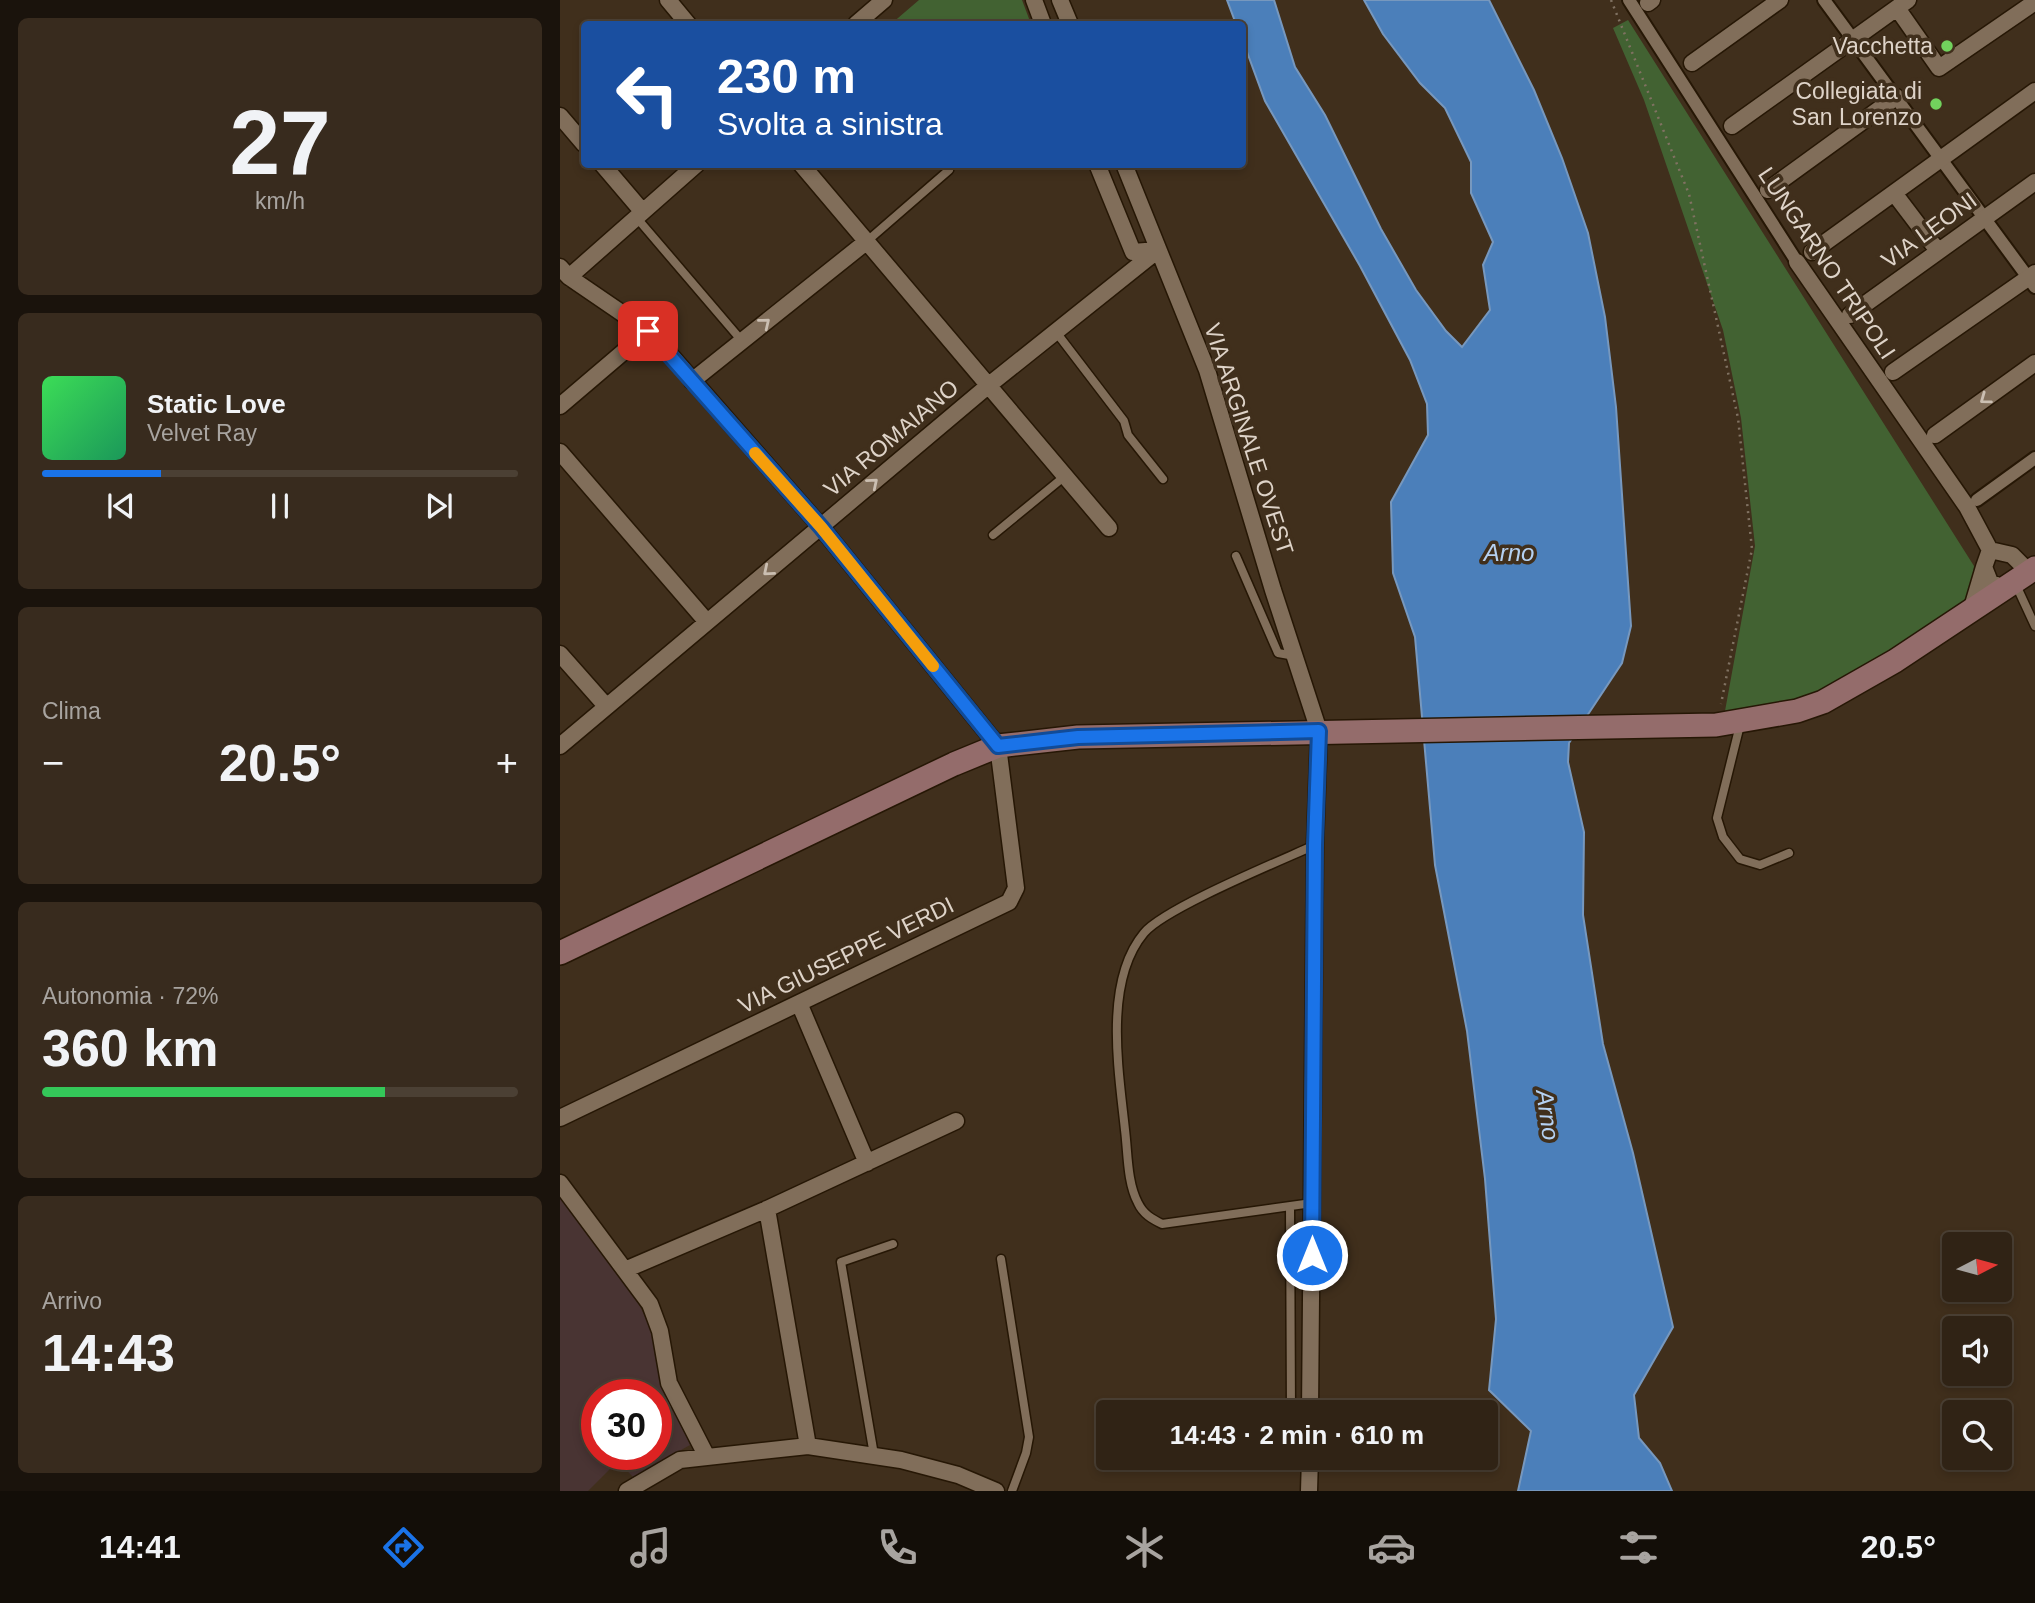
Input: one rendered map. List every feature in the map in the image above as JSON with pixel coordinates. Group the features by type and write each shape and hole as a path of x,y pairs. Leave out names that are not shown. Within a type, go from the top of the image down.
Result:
{"main road":[{"path":"560,953 998,746 1078,737 1716,725 1740,722 1797,712 1823,702 1895,661 2021,578"}],"street":[{"path":"668,0 686,21"},
{"path":"860,21 884,0"},
{"path":"1034,0 1042,21"},
{"path":"1060,0 1069,21"},
{"name":"LUNGARNO TRIPOLI","path":"1629,0 1797,262 1967,507 1990,550"},
{"path":"1692,62 1780,0"},
{"path":"1824,0 1984,218 2033,279 1893,372"},
{"path":"1732,126 1902,4 1938,68 2035,2"},
{"path":"1812,251 2035,91"},
{"path":"1768,190 1896,97"},
{"path":"560,116 581,140"},
{"path":"605,168 639,214"},
{"path":"691,168 639,214 564,272 648,331 689,384 821,527 998,746"},
{"path":"804,168 1109,528"},
{"path":"1099,168 1133,252 1158,250"},
{"name":"VIA ARGINALE OVEST","path":"1126,168 1207,370 1319,731 1315,845 1310,1400"},
{"name":"VIA LEONI","path":"1850,315 2035,182"},
{"path":"1894,193 1938,251"},
{"path":"689,384 866,242"},
{"name":"VIA ROMAIANO","path":"560,746 989,385 1158,250"},
{"path":"560,406 648,331"},
{"path":"1935,435 2035,363"},
{"path":"560,452 706,622"},
{"path":"1977,500 2035,458"},
{"path":"1971,611 1984,567 1990,550 2012,555 2021,578 1990,582 1984,567"},
{"path":"560,653 606,706"},
{"name":"VIA GIUSEPPE VERDI","path":"560,1118 1009,902 1016,888 1015,873 998,746"},
{"path":"799,1003 867,1163"},
{"path":"627,1269 767,1209 956,1121"},
{"path":"560,1183 627,1269 650,1304 660,1331 669,1383 706,1455"},
{"path":"767,1209 808,1446"},
{"path":"627,1491 680,1460 706,1455 808,1446 874,1455 958,1475 996,1491"},
{"path":"1309,1491 1310,1470"}],"lane":[{"path":"866,242 950,170 949,168"},
{"path":"639,214 743,341"},
{"path":"1056,332 1124,421 1128,435 1163,479"},
{"path":"993,535 1065,476"},
{"path":"1236,556 1278,653 1295,656"},
{"path":"2021,578 2035,626"},
{"path":"1740,722 1717,818 1723,837 1740,859 1750,862 1760,864 1789,853"},
{"path":"1312,1203 1162,1224 1147,1216 1138,1203 1130,1179 1116,1045 1121,993 1127,965 1144,933 1188,905 1315,845"},
{"path":"1290,1206 1291,1400"},
{"path":"874,1455 841,1262 893,1244"},
{"path":"1001,1259 1029,1437 1012,1491"}],"path":[{"path":"1611,0 1689,194 1721,334 1746,471 1752,549 1716,725"}],"shaded area":[{"path":"560,1192 635,1296 657,1342 665,1379 581,1379 581,1470 609,1470 588,1491 560,1491"},
{"path":"672,1405 690,1445 672,1455"},
{"path":"626,1470 645,1470 633,1477"}],"green space":[{"path":"919,0 1022,0 1030,21 894,21"},
{"path":"1628,20 1974,566 1969,612 1817,700 1725,711 1755,546 1741,418 1723,330 1644,100 1613,28"}],"water":[{"name":"Arno","path":"1227,0 1274,0 1295,67 1325,115 1381,229 1416,290 1446,331 1462,347 1490,310 1483,265 1493,242 1471,193 1471,162 1445,108 1420,83 1383,34 1364,0 1489,0 1534,90 1562,158 1588,233 1605,317 1616,407 1631,626 1622,663 1569,743 1568,762 1584,832 1583,915 1603,1044 1633,1153 1673,1327 1634,1395 1639,1438 1660,1463 1672,1491 1518,1491 1531,1431 1489,1390 1496,1319 1485,1179 1467,1031 1435,865 1415,637 1393,573 1391,502 1428,435 1427,404 1410,360 1360,266 1265,101 1246,49 1246,21 1235,21"}],"slow traffic":[{"path":"755,453 821,527 933,666"}],"place":[{"name":"Vacchetta","path":"1947,46"},
{"name":"Collegiata di San Lorenzo","path":"1936,104"}],"route":[{"path":"648,331 821,527 998,746 1078,737 1319,731 1315,845 1312,1255"}]}
